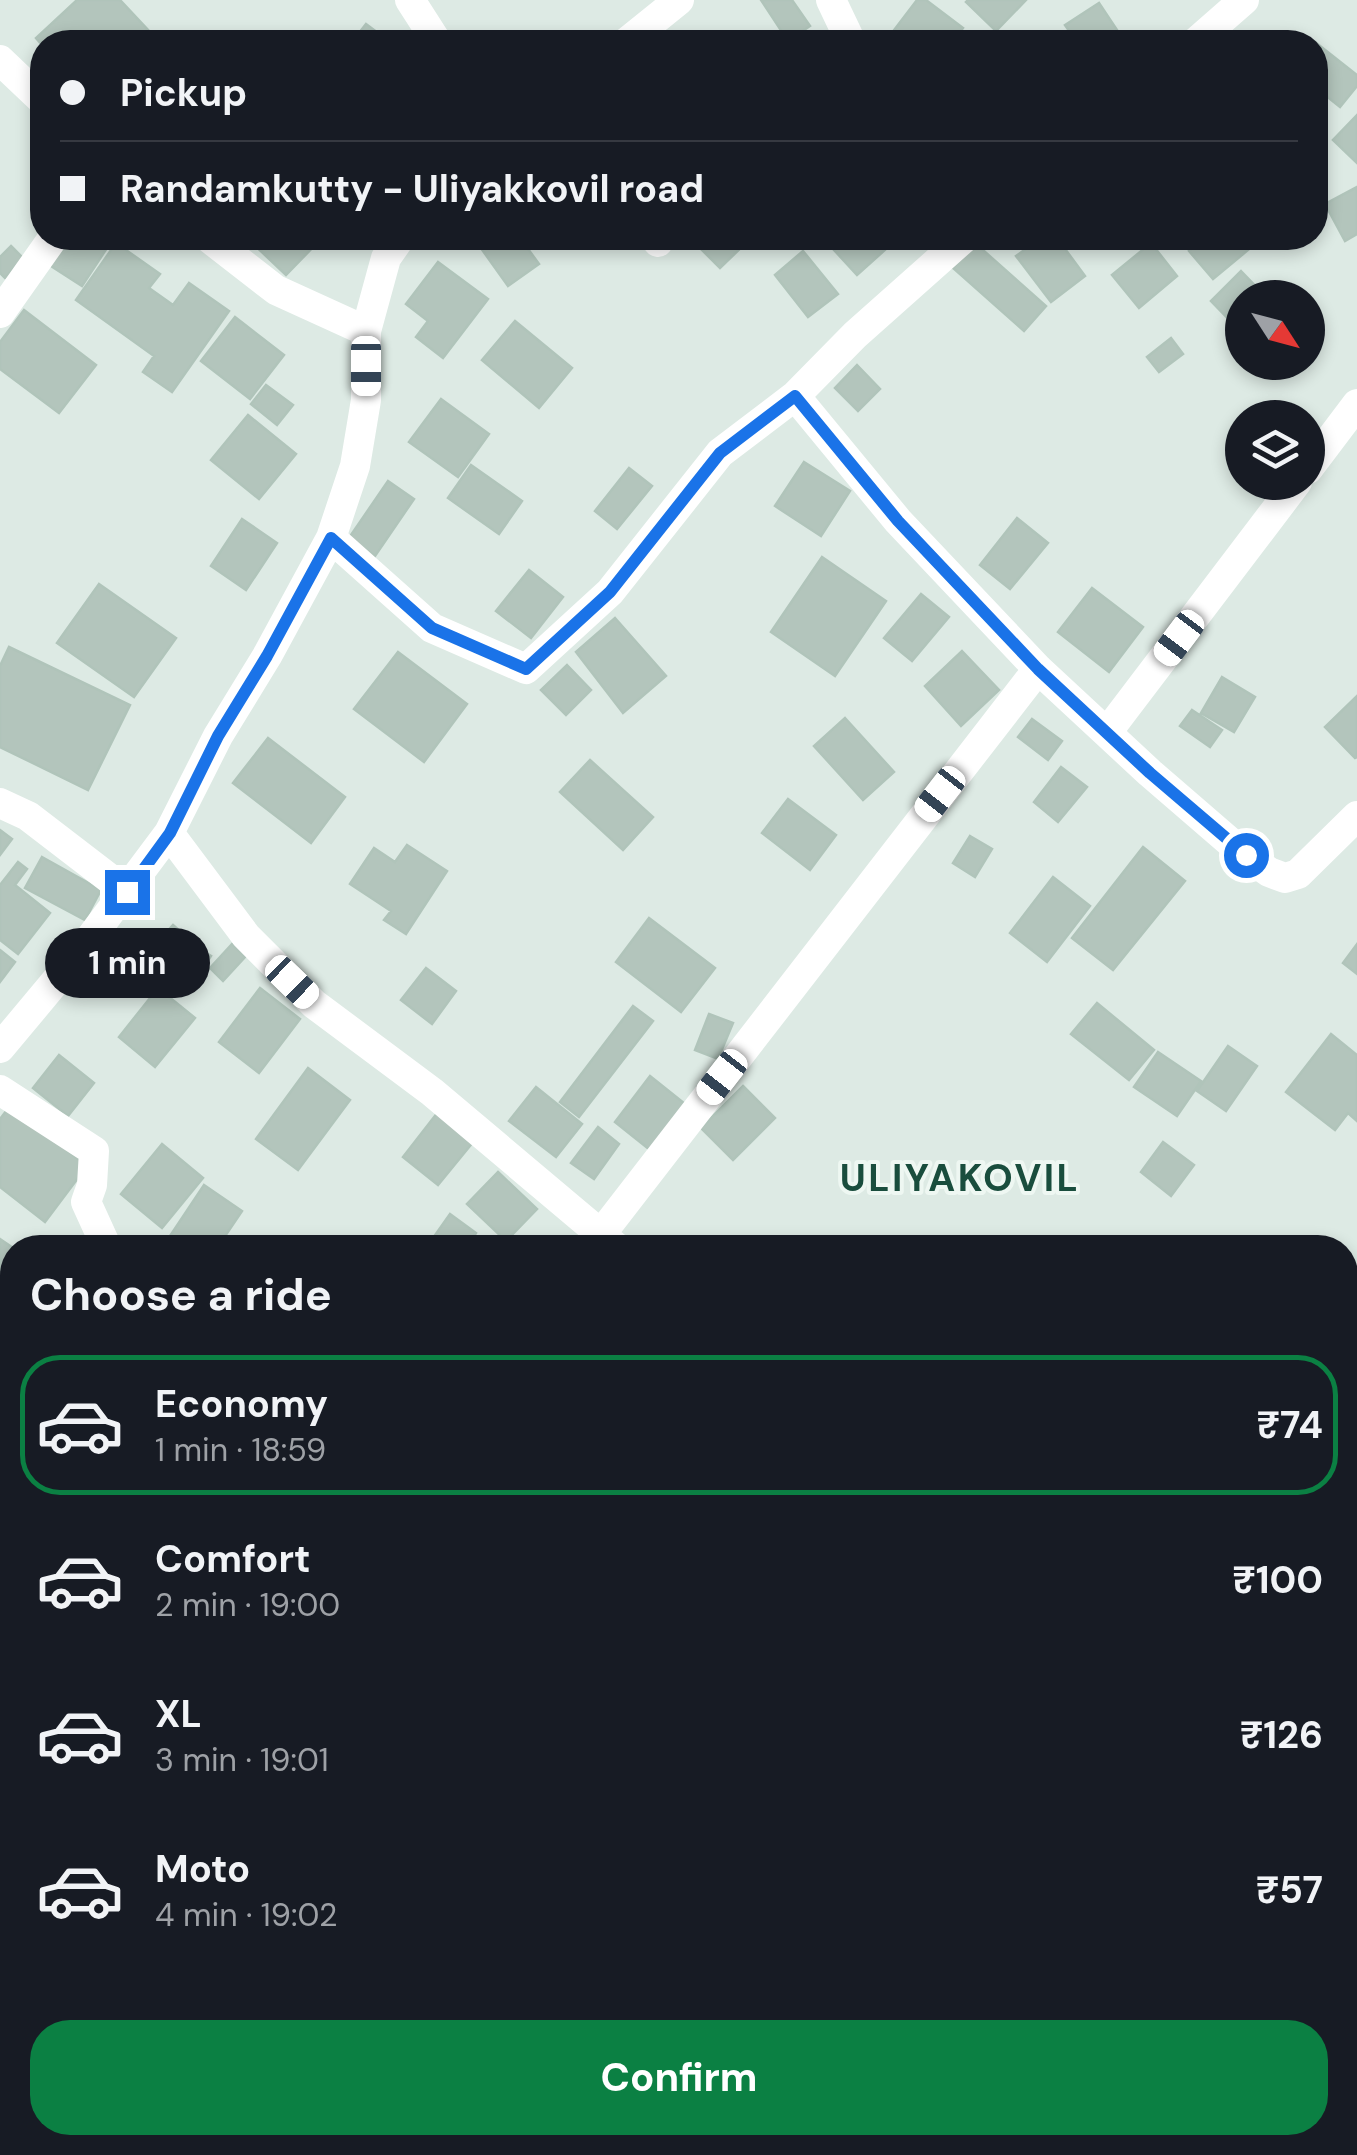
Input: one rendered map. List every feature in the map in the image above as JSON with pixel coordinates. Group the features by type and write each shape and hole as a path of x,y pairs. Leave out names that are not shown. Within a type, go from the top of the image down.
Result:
{"street":[{"path":"410,0 429,30"},
{"path":"642,30 679,0"},
{"path":"831,0 845,30"},
{"path":"1210,30 1244,0"},
{"path":"0,60 30,89"},
{"path":"0,314 45,250"},
{"path":"224,250 276,290 366,332"},
{"path":"0,1048 170,833 218,736 331,538 354,466 366,400 366,332 392,250"},
{"path":"331,538 432,628 526,669 610,592 720,453 795,396 944,250"},
{"path":"795,396 898,521 1038,669 1246,855 1285,878 1298,874 1357,816"},
{"path":"1325,446 1357,404"},
{"path":"1108,731 1283,500"},
{"path":"614,1235 1038,669"},
{"path":"0,803 28,816 127,892"},
{"path":"170,833 246,936 314,1004 446,1103 602,1235"},
{"path":"0,1090 94,1152 92,1186 86,1202 100,1235"}],"building":[{"path":"77,0 120,0 148,30 45,30"},
{"path":"761,0 792,0 810,26 804,30 781,30"},
{"path":"917,0 926,0 963,28 961,30 894,30"},
{"path":"968,0 1026,0 997,30"},
{"path":"1099,3 1117,30 1069,30 1065,25"},
{"path":"1328,52 1357,75 1357,86 1340,107 1328,97"},
{"path":"1357,115 1357,163 1333,140"},
{"path":"1357,187 1357,234 1345,241 1328,202"},
{"path":"11,246 23,258 5,278 0,273 0,257"},
{"path":"50,250 106,250 82,286 43,261"},
{"path":"111,250 126,250 160,274 149,288 173,305 189,283 229,311 172,392 143,372 154,356 76,300"},
{"path":"260,250 310,250 286,275"},
{"path":"482,250 529,250 539,264 508,286"},
{"path":"702,250 739,250 720,268"},
{"path":"834,250 885,250 857,275"},
{"path":"969,250 983,250 1046,306 1024,331 953,268"},
{"path":"1024,250 1066,250 1085,276 1051,302 1016,256"},
{"path":"1142,250 1157,250 1177,276 1139,308 1112,275"},
{"path":"1190,250 1248,250 1213,279"},
{"path":"803,251 838,294 808,317 775,275"},
{"path":"438,262 488,299 443,358 416,337 428,321 406,304"},
{"path":"1241,271 1250,280 1232,280"},
{"path":"1225,287 1225,315 1211,301"},
{"path":"24,310 96,365 59,413 0,369 0,342"},
{"path":"235,317 284,355 250,399 201,361"},
{"path":"515,321 572,368 539,408 482,360"},
{"path":"1171,338 1183,354 1159,372 1147,357"},
{"path":"857,365 880,389 858,411 835,388"},
{"path":"266,385 293,405 277,425 251,404"},
{"path":"441,399 489,434 458,477 409,442"},
{"path":"248,415 296,454 259,499 211,460"},
{"path":"804,462 850,491 821,536 775,506"},
{"path":"471,465 522,501 499,534 448,498"},
{"path":"629,468 652,486 617,529 595,511"},
{"path":"388,481 414,499 375,556 349,538"},
{"path":"1017,518 1048,543 1010,589 980,565"},
{"path":"242,519 277,543 246,590 211,566"},
{"path":"822,557 886,601 835,676 771,632"},
{"path":"529,570 563,597 531,638 496,611"},
{"path":"99,584 176,638 134,697 57,643"},
{"path":"1092,588 1143,627 1109,672 1058,632"},
{"path":"921,594 949,617 912,661 884,638"},
{"path":"615,618 666,676 623,713 576,652"},
{"path":"9,647 130,705 88,790 0,747 0,666"},
{"path":"962,651 999,690 961,726 925,686"},
{"path":"398,652 467,704 424,762 354,709"},
{"path":"567,665 591,690 566,715 541,690"},
{"path":"1222,677 1255,697 1234,732 1201,713"},
{"path":"1357,696 1357,757 1355,758 1325,727"},
{"path":"1192,710 1222,730 1210,747 1180,726"},
{"path":"845,718 894,772 863,800 814,746"},
{"path":"1032,719 1062,741 1048,760 1018,737"},
{"path":"268,738 345,797 311,843 233,783"},
{"path":"590,760 653,817 623,850 560,792"},
{"path":"1061,767 1087,787 1058,822 1034,802"},
{"path":"788,799 836,835 810,870 762,833"},
{"path":"0,830 12,839 0,855"},
{"path":"970,836 992,849 975,877 953,863"},
{"path":"407,845 447,871 406,934 384,920 391,911 350,884 374,848 395,862"},
{"path":"1143,847 1185,881 1113,970 1072,938"},
{"path":"42,857 101,890 85,920 25,888"},
{"path":"18,862 27,869 15,885 50,913 18,954 0,940 0,885"},
{"path":"1053,877 1090,906 1047,962 1010,933"},
{"path":"649,918 715,968 681,1012 616,962"},
{"path":"173,925 190,940 169,962 153,947"},
{"path":"119,938 141,961 111,990 89,967"},
{"path":"188,942 211,956 191,987 169,974"},
{"path":"232,944 245,957 223,981 210,968"},
{"path":"1357,944 1357,974 1343,963"},
{"path":"0,950 15,962 0,982"},
{"path":"426,968 456,991 432,1024 401,1000"},
{"path":"158,988 195,1018 155,1067 119,1037"},
{"path":"260,988 300,1019 259,1073 219,1042"},
{"path":"1097,1003 1154,1050 1129,1080 1071,1034"},
{"path":"633,1006 653,1021 579,1117 560,1102"},
{"path":"709,1014 733,1023 718,1059 695,1050"},
{"path":"1331,1034 1357,1055 1357,1121 1348,1113 1335,1130 1286,1092"},
{"path":"1228,1046 1257,1066 1226,1111 1197,1091"},
{"path":"1158,1052 1201,1081 1177,1116 1134,1087"},
{"path":"59,1055 94,1083 68,1116 33,1088"},
{"path":"308,1068 350,1100 298,1170 256,1139"},
{"path":"650,1076 685,1104 650,1150 615,1122"},
{"path":"743,1086 775,1118 733,1160 701,1128"},
{"path":"536,1087 582,1124 556,1157 509,1121"},
{"path":"10,1106 87,1166 45,1222 0,1187 0,1119"},
{"path":"438,1112 474,1141 438,1185 403,1157"},
{"path":"598,1127 619,1144 594,1179 571,1163"},
{"path":"1163,1142 1194,1165 1171,1196 1141,1172"},
{"path":"162,1144 203,1178 162,1228 121,1194"},
{"path":"498,1172 537,1209 512,1235 500,1235 467,1204"},
{"path":"204,1185 242,1211 226,1235 171,1235"},
{"path":"450,1214 476,1233 475,1235 435,1235"}],"district":[{"name":"ULIYAKOVIL","path":"960,1178"}],"route":[{"path":"127,892 170,833 218,736 331,538 432,628 526,669 610,592 720,453 795,396 898,521 1038,669 1246,855"}]}
